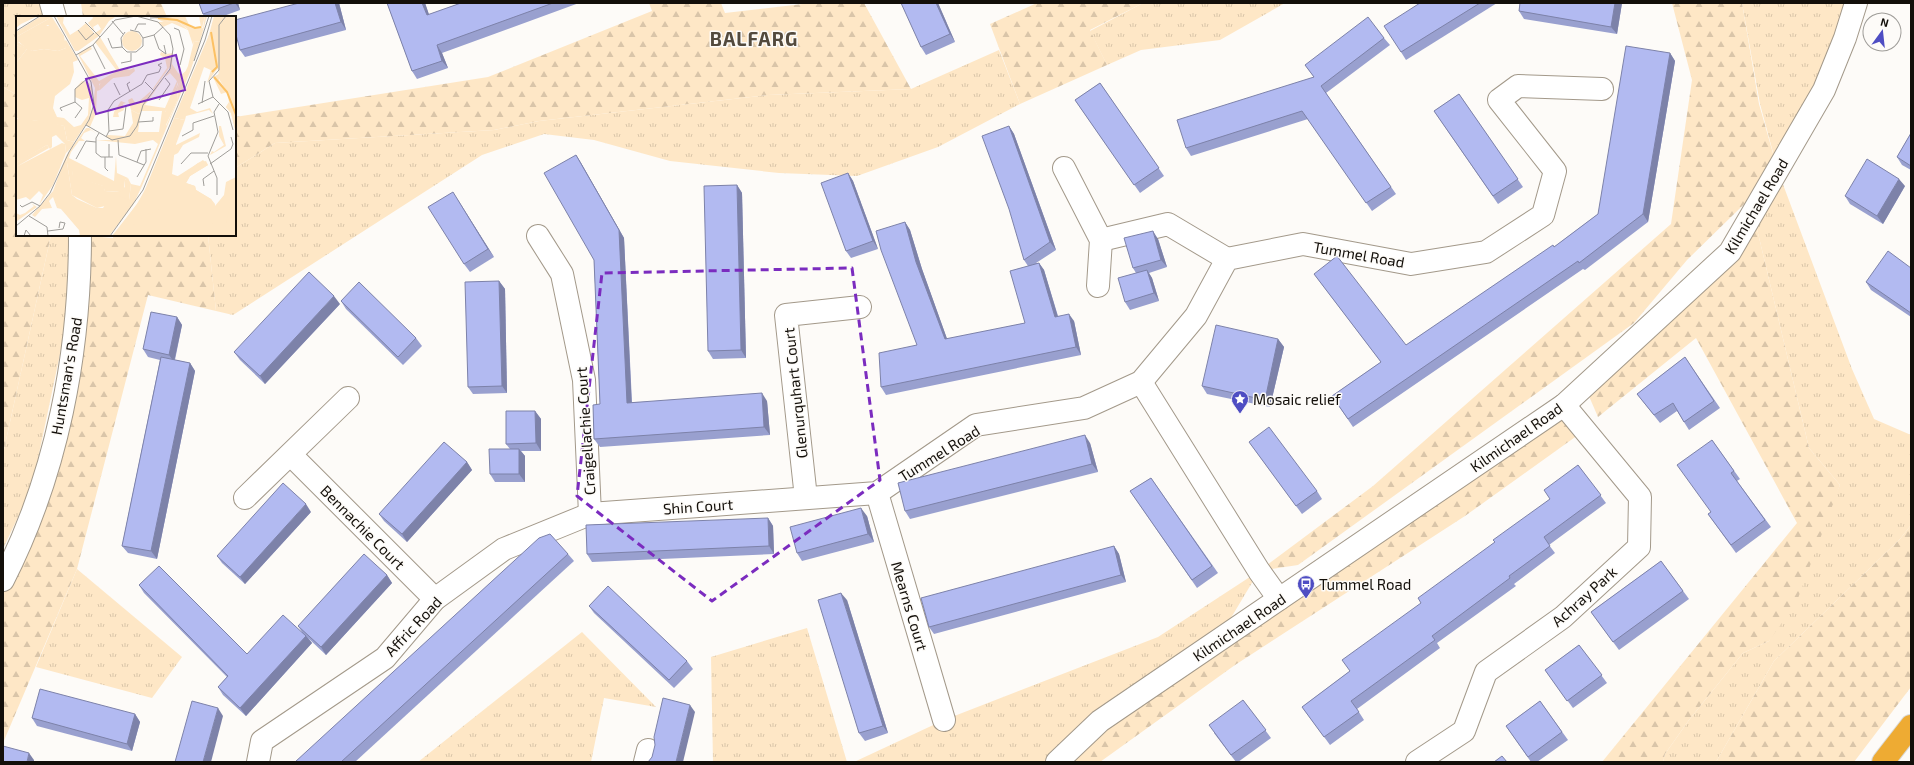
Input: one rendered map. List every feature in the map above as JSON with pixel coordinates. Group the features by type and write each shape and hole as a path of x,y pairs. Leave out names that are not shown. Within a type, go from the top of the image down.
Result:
{"highway":[{"path":"1883,762 1911,726"}],"street":[{"path":"51,3 54,16"},
{"name":"Kilmichael Road","path":"1057,762 1100,721 1564,405 1730,252 1824,90 1845,38 1856,3"},
{"name":"Tummel Road","path":"806,498 877,492 976,425 1084,408 1141,382 1196,316 1228,259 1303,244 1411,264 1486,252 1543,215 1555,171 1499,100 1518,86 1602,90"},
{"path":"1064,168 1101,240 1098,286"},
{"path":"1101,240 1168,224 1228,259"},
{"name":"Huntsman's Road","path":"3,580 20,547 36,502 49,463 64,405 80,284 80,236"},
{"name":"Craigellachie Court","path":"538,236 562,274 584,380 590,514"},
{"name":"Glenurquhart Court","path":"806,498 786,315 860,307"},
{"path":"1141,382 1259,571 1279,599"},
{"path":"245,498 292,455 348,398"},
{"name":"Achray Park","path":"1417,762 1464,731 1486,672 1563,617 1639,547 1640,497 1564,405"},
{"name":"Bennachie Court","path":"292,455 435,599"},
{"name":"Mearns Court","path":"877,492 944,720"},
{"name":"Shin Court","path":"590,514 806,498"},
{"name":"Affric Road","path":"258,762 262,741 384,658 435,599 504,549 590,514"}],"highlighted area":[{"path":"852,268 880,480 712,601 577,496 602,273"}],"green space":[{"path":"3,3 51,3 55,16 16,16 16,94 3,87"},
{"path":"81,3 161,3 167,16 83,16"},
{"path":"649,3 721,3 725,13 811,3 864,3 911,89 768,95 539,121 494,130 275,143 236,167 236,117 488,77 652,11"},
{"path":"1037,3 1143,3 1090,30 1107,65 1020,104 990,24"},
{"path":"1143,3 1285,3 1220,40 1141,50 1107,65 1090,31"},
{"path":"1672,3 1742,3 1759,104 1778,171 1687,260 1634,323 1298,565 1259,571 1373,486 1671,224 1692,80"},
{"path":"1742,3 1856,3 1778,171 1760,104"},
{"path":"999,50 1020,104 938,147 857,176 779,173 670,161 594,140 544,134 482,155 233,315 216,311 208,236 236,236 236,167 275,143 494,130 539,121 768,95 911,89"},
{"path":"3,87 16,94 16,236 51,236 3,454"},
{"path":"1778,171 1852,369 1874,419 1911,435 1911,525 1900,539 1774,661 1716,762 1663,762 1665,754 1689,720 1743,653 1769,641 1840,485 1809,448 1753,212"},
{"path":"1753,212 1809,448 1840,485 1797,601 1769,641 1743,653 1689,720 1665,754 1663,762 1602,762 1797,523 1696,338 1598,417 1585,387"},
{"path":"51,236 79,236 60,354 32,487 3,549 3,454"},
{"path":"80,236 113,238 113,236 208,236 216,311 148,295 77,569 3,743 3,566 64,405"},
{"path":"1555,411 1578,435 1465,516 1235,665 1100,762 1057,762"},
{"path":"1911,525 1911,687 1854,762 1716,762 1774,661 1900,539"},
{"path":"77,569 182,657 152,698 36,667"},
{"path":"1259,571 1216,643 1057,762 854,762 944,720 1158,637"},
{"path":"807,628 847,762 713,762 711,657"},
{"path":"582,632 656,707 604,698 591,762 418,762"}],"building":[{"path":"199,3 234,3 203,14"},
{"path":"299,3 335,3 341,22 240,50 236,35 236,20"},
{"path":"387,3 422,3 427,15 461,3 553,3 437,45 442,61 412,71"},
{"path":"901,3 936,3 950,34 921,47"},
{"path":"1420,3 1480,3 1401,52 1384,26"},
{"path":"1520,3 1615,3 1611,27 1519,11"},
{"path":"1368,17 1384,38 1321,86 1391,187 1366,203 1302,111 1186,148 1177,120 1314,77 1305,65"},
{"path":"1626,46 1670,53 1643,214 1579,263 1578,261 1348,419 1332,396 1381,362 1314,274 1337,256 1406,345 1553,245 1554,247 1598,214"},
{"path":"1100,83 1159,168 1134,185 1075,100"},
{"path":"1459,94 1518,179 1493,196 1434,111"},
{"path":"1009,126 1050,242 1024,260 1009,209 982,136"},
{"path":"1911,133 1911,166 1897,157"},
{"path":"576,155 619,230 627,403 762,393 764,427 594,439 593,405 600,404 594,260 544,173"},
{"path":"1867,159 1899,179 1877,216 1845,196"},
{"path":"848,173 873,241 846,251 821,183"},
{"path":"737,185 741,350 708,351 704,186"},
{"path":"453,192 488,249 464,264 428,207"},
{"path":"905,222 916,262 945,339 1025,323 1010,271 1039,263 1055,317 1069,314 1076,347 881,387 879,353 917,345 881,250 876,231"},
{"path":"1153,231 1161,260 1133,268 1124,238"},
{"path":"1888,251 1911,268 1911,313 1866,282"},
{"path":"1147,270 1154,293 1125,302 1118,278"},
{"path":"309,272 334,296 260,376 234,352"},
{"path":"499,281 502,386 468,387 465,282"},
{"path":"359,282 416,338 398,357 341,301"},
{"path":"151,312 177,317 169,355 143,349"},
{"path":"1216,325 1278,339 1265,400 1202,386"},
{"path":"161,357 190,363 151,551 122,546"},
{"path":"1685,357 1714,401 1684,422 1673,403 1654,415 1637,394"},
{"path":"506,411 535,411 536,443 506,444"},
{"path":"1269,427 1317,491 1296,506 1249,442"},
{"path":"1085,435 1092,464 905,511 898,483"},
{"path":"1712,440 1734,471 1731,473 1765,520 1731,545 1708,514 1711,512 1677,465"},
{"path":"444,442 467,462 402,534 379,514"},
{"path":"489,449 519,449 519,474 490,474"},
{"path":"1578,465 1601,495 1544,537 1550,546 1432,636 1435,640 1351,701 1359,712 1324,737 1302,707 1350,671 1342,660 1421,603 1418,598 1495,542 1493,540 1550,499 1544,490"},
{"path":"1151,478 1212,566 1192,580 1130,491"},
{"path":"283,483 306,504 240,577 217,556"},
{"path":"861,508 868,534 797,553 790,527"},
{"path":"768,518 769,546 587,554 586,525"},
{"path":"550,534 568,554 341,762 295,762 539,538"},
{"path":"1114,546 1121,575 929,627 921,598"},
{"path":"364,554 387,575 321,647 298,626"},
{"path":"1661,561 1683,591 1613,642 1591,612"},
{"path":"159,566 247,654 283,615 306,636 240,708 218,687 228,676 139,585"},
{"path":"608,586 687,661 669,680 589,606"},
{"path":"841,593 883,726 859,733 818,600"},
{"path":"1579,645 1602,675 1567,701 1545,670"},
{"path":"40,689 135,714 127,744 32,718"},
{"path":"663,698 690,705 676,762 648,762 652,757 655,745 654,737"},
{"path":"1243,700 1266,730 1231,755 1209,725"},
{"path":"192,701 218,708 203,762 175,762"},
{"path":"1540,701 1562,732 1528,757 1506,726"},
{"path":"3,746 29,753 27,762 3,762"},
{"path":"1502,756 1507,762 1494,762"}],"place":[{"name":"Mosaic relief","path":"1240,414"},
{"name":"Tummel Road","path":"1306,599"}],"district":[{"name":"BALFARG","path":"754,38"}]}
